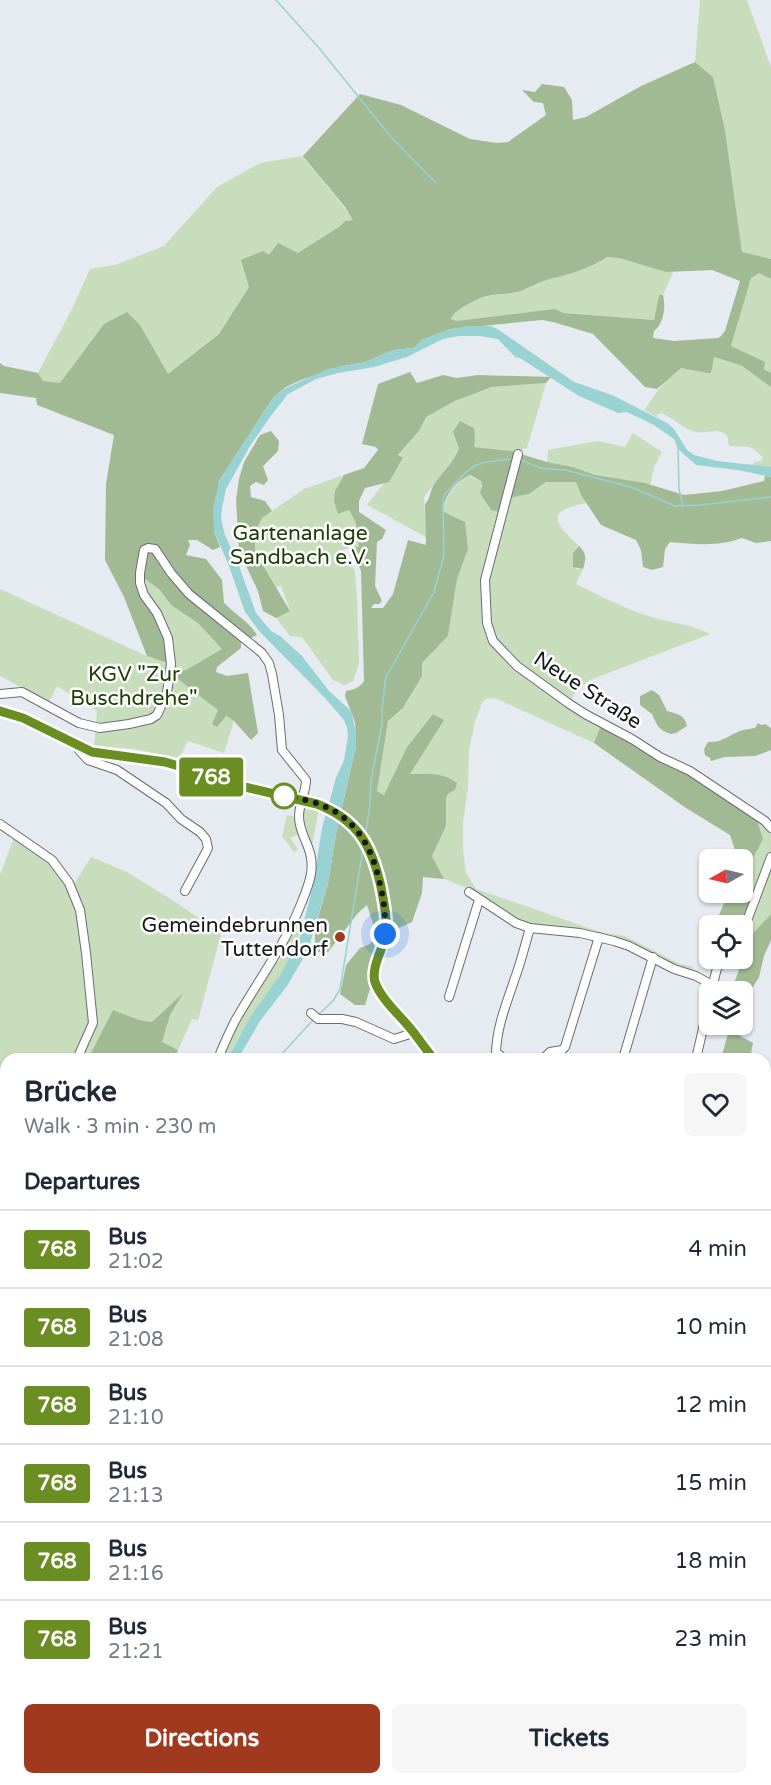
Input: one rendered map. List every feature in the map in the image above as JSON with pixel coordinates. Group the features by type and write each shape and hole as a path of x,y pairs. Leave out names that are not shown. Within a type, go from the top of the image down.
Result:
{"street":[{"name":"Neue Straße","path":"518,454 485,580 487,623 493,641 517,666 568,703 660,757 690,771 765,820 771,828"},
{"path":"0,694 22,692 79,723 100,728 140,722 157,715 167,693 171,664 168,638 157,613 144,595 140,583 144,550 151,547 155,549 189,594 262,653 269,663 279,715 281,746 285,755 306,780 306,801 299,815 300,825 313,861 309,884 292,928 236,1021 221,1053"},
{"path":"0,711 35,724 98,753 172,763 224,782 306,801 339,814 358,831 377,868 386,917 382,949 374,972 375,981 380,992 430,1053"},
{"path":"79,746 79,750 88,760 117,770 141,786 166,803 181,819 206,839 208,848 206,854 185,891"},
{"path":"0,824 18,834 52,860 69,883 80,910 87,953 93,1023 80,1053"},
{"path":"749,915 771,857"},
{"path":"469,892 516,923 530,928 580,933 629,946 703,981"},
{"path":"448,998 479,900"},
{"path":"497,1053 496,1042 503,1013 530,928"},
{"path":"549,1053 562,1050 568,1042 599,937"},
{"path":"625,1053 652,957"},
{"path":"313,1015 318,1019 342,1019 356,1022 394,1039 413,1031"},
{"path":"697,1053 702,1035"}],"green space":[{"path":"700,0 747,0 771,67 771,259 742,252 725,130 713,77 695,62"},
{"path":"695,62 713,77 725,130 742,252 771,259 771,279 759,273 751,278 731,346 765,362 764,369 771,373 771,387 742,366 714,357 711,373 681,368 657,389 645,387 593,334 542,320 451,329 422,340 414,348 393,350 366,362 343,366 286,387 273,398 219,481 214,531 220,547 213,550 197,540 188,540 190,545 186,555 206,559 222,580 224,603 257,635 241,643 241,648 217,667 216,672 227,676 248,673 258,733 251,740 234,721 226,716 217,727 212,724 218,710 178,679 177,671 186,670 222,649 198,623 171,605 160,590 145,579 144,586 168,638 171,664 147,656 124,597 105,560 106,484 114,435 37,405 36,398 0,393 0,363 4,366 38,373 43,381 60,383 104,324 127,312 140,325 168,374 219,334 249,287 241,260 263,251 269,255 278,243 298,253 345,221 353,220 303,156 360,94 401,105 470,139 497,143 508,142 546,115 543,103 534,102 522,90 535,92 542,84 564,87 572,100 573,120 586,117 641,86","holes":["607,257 619,258 666,272 712,270 740,281 725,331 718,338 674,341 653,338 663,314 663,295 659,295 654,320 564,313 555,309 456,321 451,319 459,309 481,298 521,291 543,281 583,269"]},
{"path":"303,156 354,220 345,221 249,287 219,334 167,375 140,325 104,324 60,383 43,381 38,373 90,269 115,265 164,246 217,187 260,163"},
{"path":"607,257 673,272 663,295 659,295 654,320 564,313 555,310 455,321 451,319 459,310 476,300 524,290 542,281 583,269"},
{"path":"759,273 771,279 771,373 731,346 751,277"},
{"path":"713,357 742,366 771,387 771,467 751,466 763,458 759,453 744,446 729,446 728,437 721,432 692,431 661,413 657,417 644,410 669,377 681,368 706,373"},
{"path":"410,372 417,383 443,375 457,378 478,375 551,377 546,383 492,387 455,401 426,417 419,431 398,455 403,458 389,482 365,488 359,501 359,512 386,530 382,539 377,542 375,586 382,601 371,608 383,608 393,594 408,540 426,545 425,504 433,486 457,453 459,448 453,432 460,421 474,428 474,447 511,451 595,475 645,483 684,495 722,491 764,481 765,476 771,477 771,541 756,543 742,538 715,544 670,542 665,549 663,567 652,570 643,567 641,550 636,540 601,525 581,495 576,482 546,482 529,494 504,499 500,512 491,510 480,493 481,481 470,475 455,485 442,511 465,522 468,549 457,579 448,636 422,663 422,676 403,708 388,721 377,791 384,795 407,747 433,714 444,720 410,774 440,775 457,783 455,790 446,798 446,826 432,856 444,879 423,877 422,893 412,922 399,928 370,989 365,1005 355,1005 340,994 346,965 360,948 370,944 374,938 373,924 367,905 358,913 328,952 315,952 315,928 328,883 336,834 356,746 355,722 345,696 346,691 356,688 364,681 361,571 351,548 359,547 356,523 349,510 338,514 334,501 335,491 344,475 364,468 378,450 376,447 362,444 378,384"},
{"path":"546,383 527,448 519,453 473,447 474,428 460,422 459,448 456,456 424,497 426,537 367,505 384,483 389,481 403,459 398,456 419,431 426,417 455,401 493,387"},
{"path":"271,431 279,441 278,451 263,466 268,480 264,485 256,482 250,486 251,497 265,501 272,511 262,518 255,532 255,552 290,611 276,618 263,611 258,591 239,551 236,500 244,462 260,435"},
{"path":"633,433 662,452 654,467 650,485 595,475 573,467 547,462 548,450 598,441 625,447"},
{"name":"Gartenanlage Sandbach e.V.","path":"344,475 335,491 338,514 349,510 356,523 359,548 344,549 355,572 359,664 353,681 344,685 333,680 302,637 290,636 276,618 290,610 281,586 267,590 255,552 255,532 262,518 304,489"},
{"path":"467,475 481,481 481,490 504,499 529,494 546,482 576,481 587,503 564,510 558,518 559,524 579,546 576,549 576,569 583,569 576,584 634,611 690,626 710,634 590,680 579,688 574,694 570,707 601,725 594,743 497,699 488,698 483,701 475,721 469,751 468,787 463,823 466,873 476,889 600,932 625,936 680,964 694,967 690,972 620,939 518,921 470,889 444,879 432,856 446,826 446,798 455,790 426,773 409,774 443,720 433,714 407,747 384,795 377,791 388,721 403,708 422,676 422,663 448,636 457,579 468,549 442,512 452,491"},
{"path":"579,546 585,557 583,569 573,567 573,553"},
{"name":"KGV \"Zur Buschdrehe\"","path":"145,579 160,590 171,605 198,623 222,649 186,670 177,671 218,710 212,724 225,716 234,721 224,753 188,741 179,758 134,749 94,746 97,711 57,686 49,702 0,676 0,589 147,656 171,664 144,585"},
{"path":"652,690 659,695 667,711 682,717 687,726 671,734 661,729 652,714 640,705 640,696"},
{"path":"758,723 771,728 771,750 755,756 725,757 711,761 705,755 704,749 708,742 755,728"},
{"path":"601,725 700,781 757,820 763,839 753,858 753,849 735,849 730,835 686,808 594,743"},
{"path":"311,806 319,809 312,845 303,821 304,811"},
{"path":"287,815 295,817 301,833 290,838 298,849 294,852 282,836"},
{"path":"757,820 771,828 771,914 753,933 753,915 745,915 746,903 753,903 753,855 763,839"},
{"path":"15,835 48,859 70,891 91,857 127,872 221,934 198,1020 192,1019 178,1050 162,1042 170,1015 181,995 152,1022 139,1020 113,1010 91,1053 0,1053 0,875"},
{"path":"724,903 750,903 746,915 719,915"},
{"path":"771,914 771,940 759,977 753,987 753,981 735,981 738,969 753,969 753,933"},
{"path":"296,921 302,929 280,976 230,1053 226,1053 231,1042 230,1037 238,1022 275,962 279,961"},
{"path":"183,993 170,1015 162,1042 178,1050 177,1053 91,1053 113,1010 139,1020 152,1022"},
{"path":"728,1035 738,1035 753,1043 751,1053 723,1053"}],"water":[{"path":"466,326 491,326 574,382 612,395 667,423 674,429 687,450 694,455 717,461 771,467 771,477 696,465 678,449 674,439 654,425 627,412 618,413 579,396 515,357 498,339 459,336 443,339 407,357 374,367 316,379 288,394 250,446 226,489 221,519 225,535 256,613 271,631 302,656 329,691 349,709 356,734 356,746 336,834 328,883 308,950 287,986 260,1021 241,1053 230,1053 251,1016 281,974 300,937 313,886 322,828 336,778 344,760 348,737 344,720 260,632 245,612 214,531 213,509 219,481 273,398 286,388 328,369 366,362 393,350 413,348 422,340 441,332"}],"waterway":[{"path":"276,0 319,48 391,137 436,183"},
{"path":"678,448 679,489 683,506"},
{"path":"366,831 371,781 382,724 386,677 434,592 444,555 443,499 445,494 474,466 514,459"},
{"path":"521,460 540,468 565,470 631,487 675,506 771,497"},
{"path":"150,756 186,764"},
{"path":"219,776 232,780"},
{"path":"236,781 244,782"},
{"path":"318,1015 333,1001 340,989 363,849"},
{"path":"283,1053 315,1018"}],"bus line":[{"name":"768","path":"0,711 23,718 92,752 178,765 224,782 317,804 347,820 362,835 372,854 377,868 386,917 382,949 374,972 375,981 380,992 429,1053"}],"place":[{"name":"Gemeindebrunnen Tuttendorf","path":"340,937"}],"route":[{"path":"284,796 309,801 331,810 347,820 362,835 377,868 386,917 385,934"}]}
